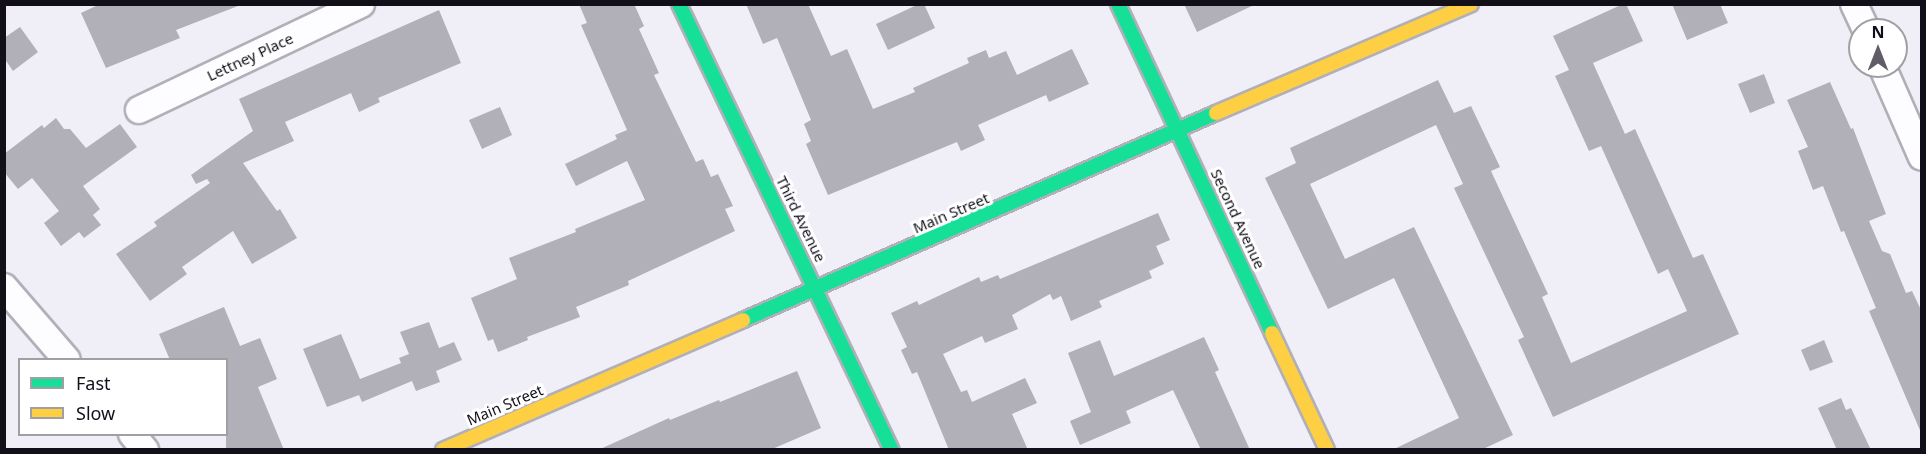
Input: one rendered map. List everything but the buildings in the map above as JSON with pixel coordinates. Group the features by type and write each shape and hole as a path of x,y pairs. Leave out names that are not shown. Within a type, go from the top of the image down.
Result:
{"street":[{"name":"Lettney Place","path":"138,110 361,4"},
{"name":"Third Avenue","path":"679,4 892,450"},
{"name":"Second Avenue","path":"1118,4 1327,450"},
{"name":"Main Street","path":"443,450 1026,198 1177,129 1471,4"},
{"path":"1854,4 1860,18"},
{"path":"1886,78 1922,157"},
{"path":"4,287 65,358"},
{"path":"133,436 145,450"}],"traffic: fast":[{"path":"679,4 892,450"},
{"path":"1118,4 1272,333"},
{"path":"743,320 1216,113"}],"traffic: slow":[{"path":"1216,113 1471,4"},
{"path":"443,450 743,320"},
{"path":"1272,333 1327,450"}]}
